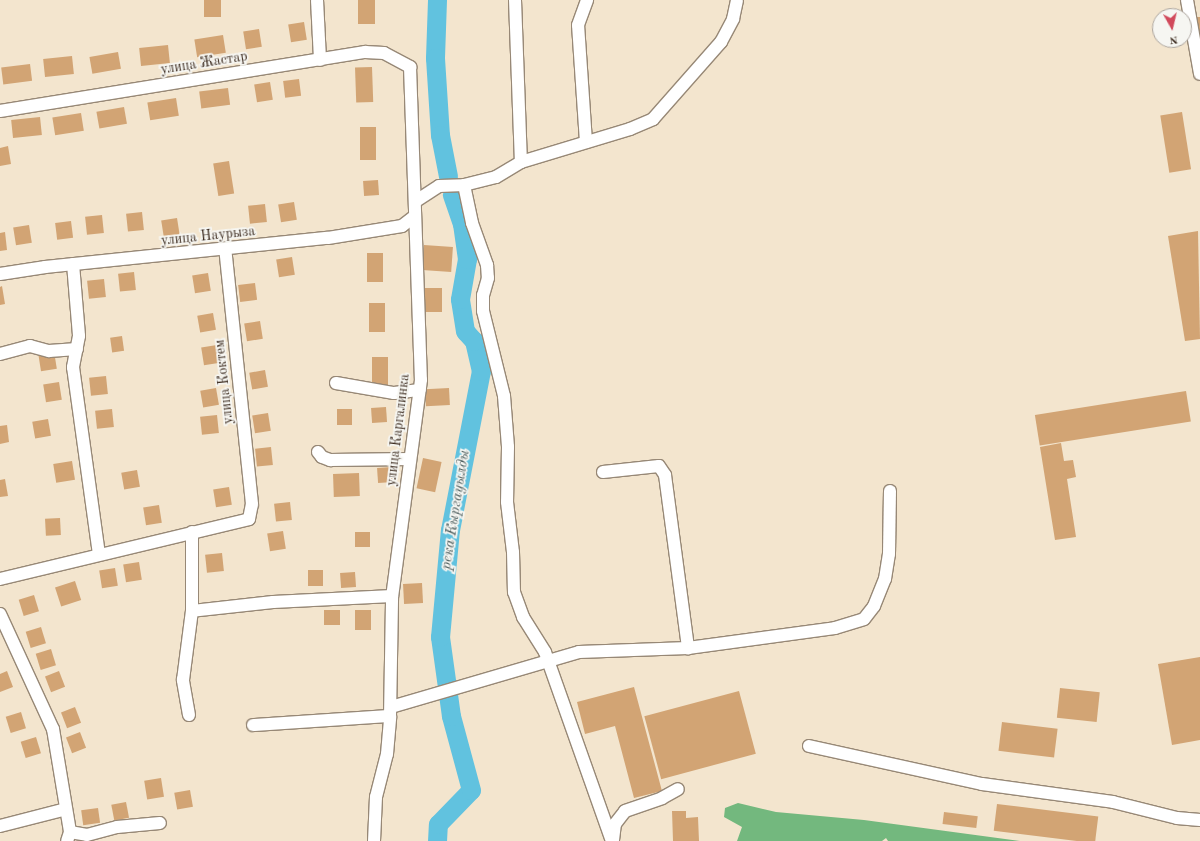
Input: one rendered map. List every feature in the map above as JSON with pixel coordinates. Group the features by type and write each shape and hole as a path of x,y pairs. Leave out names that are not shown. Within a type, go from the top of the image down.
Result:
{"street":[{"path":"318,0 320,60"},
{"path":"515,0 521,162"},
{"path":"586,142 578,25 587,0"},
{"path":"416,201 439,186 464,185 496,177 521,162 630,129 653,119 721,42 733,20 738,0"},
{"path":"1187,0 1200,74"},
{"name":"улица Жастар","path":"0,111 374,51 397,58 410,67"},
{"name":"улица Каргалинка","path":"374,841 376,797 387,754 390,711 392,596 420,390 415,216 416,201 410,67"},
{"path":"464,185 472,224 487,265 488,278 483,295 483,311 504,396 508,447 507,502 513,552 514,592 523,617 535,634 548,661 612,841"},
{"name":"улица Наурыза","path":"0,274 73,264 328,238 402,226 415,216"},
{"name":"улица Коктем","path":"192,532 249,519 252,513 225,249"},
{"path":"73,264 79,336 73,367 100,554"},
{"path":"0,354 15,348 30,346 48,351 77,349"},
{"path":"336,383 394,393 420,390"},
{"path":"318,452 322,457 330,460 410,459"},
{"path":"603,472 659,466 665,475 688,648"},
{"path":"253,726 390,711 579,652 688,648 835,628 864,619 874,606 885,579 889,554 890,491"},
{"path":"0,579 192,532 192,611 183,680 189,715"},
{"path":"192,611 273,602 392,596"},
{"path":"0,614 53,729 66,809 68,836 87,835 117,827 160,823"},
{"path":"809,746 982,784 1113,802 1177,818 1200,820"},
{"path":"612,841 615,824 625,811 662,798 678,789"},
{"path":"0,826 66,809"}],"green space":[{"path":"738,803 776,812 864,820 1020,841 888,841 886,838 882,841 737,841 742,827 724,817 725,808"}],"building":[{"path":"204,0 221,0 221,17 204,17"},
{"path":"358,0 375,0 375,24 358,24"},
{"path":"1196,17 1200,17 1200,37 1199,37"},
{"path":"304,22 307,40 291,42 288,25"},
{"path":"259,29 262,47 246,49 243,32"},
{"path":"223,35 226,53 197,57 194,40"},
{"path":"168,45 170,63 141,66 139,48"},
{"path":"118,52 121,69 92,74 89,57"},
{"path":"72,56 74,74 45,77 43,59"},
{"path":"30,64 32,81 3,84 1,68"},
{"path":"372,67 373,102 356,103 355,68"},
{"path":"299,79 301,96 285,98 283,81"},
{"path":"270,82 273,100 257,102 254,85"},
{"path":"228,88 230,105 201,108 199,92"},
{"path":"176,98 179,116 150,120 147,103"},
{"path":"124,107 127,124 99,129 96,112"},
{"path":"1182,112 1191,169 1169,173 1160,115"},
{"path":"81,113 84,131 55,135 52,118"},
{"path":"40,117 42,135 13,138 11,120"},
{"path":"360,127 376,127 376,160 360,160"},
{"path":"8,146 11,164 0,166 0,148"},
{"path":"229,161 234,194 218,196 213,164"},
{"path":"378,180 379,195 364,196 363,181"},
{"path":"294,202 297,220 281,222 278,205"},
{"path":"265,204 267,222 250,224 248,206"},
{"path":"142,212 144,230 128,232 126,214"},
{"path":"102,215 104,233 87,235 85,217"},
{"path":"177,218 180,236 164,238 161,221"},
{"path":"71,221 73,238 57,240 55,223"},
{"path":"29,225 32,243 16,245 13,228"},
{"path":"1198,231 1200,339 1185,341 1168,236"},
{"path":"5,232 7,250 0,251 0,233"},
{"path":"424,245 453,247 451,272 422,270"},
{"path":"367,253 383,253 383,282 367,282"},
{"path":"292,257 295,275 279,277 276,260"},
{"path":"134,272 136,290 120,292 118,274"},
{"path":"208,273 211,291 195,293 192,276"},
{"path":"104,279 106,297 89,299 87,281"},
{"path":"255,283 257,300 240,302 238,285"},
{"path":"2,286 5,304 0,305 0,287"},
{"path":"425,288 442,288 442,312 425,312"},
{"path":"369,303 385,303 385,332 369,332"},
{"path":"213,313 216,330 200,333 197,316"},
{"path":"260,321 263,339 247,341 244,324"},
{"path":"122,336 124,351 112,353 110,338"},
{"path":"217,345 220,363 204,365 201,348"},
{"path":"54,351 57,369 41,371 38,354"},
{"path":"372,357 388,357 388,386 372,386"},
{"path":"265,370 268,387 252,390 249,373"},
{"path":"106,376 108,394 91,396 89,378"},
{"path":"59,382 62,400 46,402 43,385"},
{"path":"216,388 219,405 203,408 200,391"},
{"path":"449,388 450,405 426,406 425,389"},
{"path":"1186,391 1191,422 1040,446 1035,415"},
{"path":"386,407 387,422 372,423 371,408"},
{"path":"112,409 114,427 97,429 95,411"},
{"path":"337,409 352,409 352,425 337,425"},
{"path":"268,413 271,431 255,433 252,416"},
{"path":"217,415 219,433 202,435 200,417"},
{"path":"48,419 51,436 35,439 32,422"},
{"path":"7,425 9,442 0,444 0,426"},
{"path":"1061,443 1064,461 1073,460 1076,477 1067,479 1076,537 1055,540 1040,447"},
{"path":"271,447 273,465 257,467 255,449"},
{"path":"423,458 442,462 435,492 417,488"},
{"path":"72,461 75,480 56,483 53,464"},
{"path":"392,467 393,482 378,483 377,468"},
{"path":"137,470 140,487 124,490 121,473"},
{"path":"359,473 360,496 334,497 333,474"},
{"path":"5,479 8,496 0,497 0,480"},
{"path":"229,487 232,505 216,507 213,490"},
{"path":"290,502 292,520 276,522 274,504"},
{"path":"159,505 162,523 146,525 143,508"},
{"path":"60,518 61,535 46,536 45,519"},
{"path":"283,531 286,549 270,551 267,534"},
{"path":"355,532 370,532 370,547 355,547"},
{"path":"222,553 224,571 207,573 205,555"},
{"path":"139,562 142,580 126,582 123,565"},
{"path":"115,568 118,586 102,588 99,571"},
{"path":"308,570 323,570 323,586 308,586"},
{"path":"355,572 356,587 341,588 340,573"},
{"path":"75,581 81,600 61,607 55,587"},
{"path":"422,583 423,603 404,604 403,584"},
{"path":"34,595 39,611 24,616 19,600"},
{"path":"324,610 340,610 340,625 324,625"},
{"path":"355,610 371,610 371,630 355,630"},
{"path":"41,627 46,643 31,648 26,632"},
{"path":"51,649 56,665 41,670 36,654"},
{"path":"1200,657 1200,740 1172,745 1158,664"},
{"path":"7,671 13,687 0,692 0,674"},
{"path":"59,671 65,687 51,692 45,676"},
{"path":"634,687 662,791 634,798 615,726 585,734 577,702"},
{"path":"1060,688 1100,692 1097,722 1057,718"},
{"path":"739,691 756,754 661,779 644,716"},
{"path":"75,707 81,723 67,728 61,712"},
{"path":"21,712 26,728 11,733 6,717"},
{"path":"1002,722 1058,729 1054,758 998,751"},
{"path":"80,732 86,748 72,753 66,737"},
{"path":"36,737 41,753 26,758 21,742"},
{"path":"161,778 164,797 147,799 144,781"},
{"path":"190,790 193,807 177,810 174,793"},
{"path":"126,802 129,818 114,821 111,805"},
{"path":"997,804 1098,816 1095,841 1077,841 994,831"},
{"path":"98,808 100,823 83,825 81,810"},
{"path":"672,811 686,811 686,818 698,817 699,841 673,841"},
{"path":"944,812 978,816 976,828 943,824"}],"waterway":[{"name":"река Кыргауылды","path":"437,0 435,58 440,135 448,176"},
{"name":"река Кыргауылды","path":"437,841 438,824 471,790 451,716 440,637 450,530 481,371 474,341 465,331 460,299 467,259 462,224 452,195"}]}
